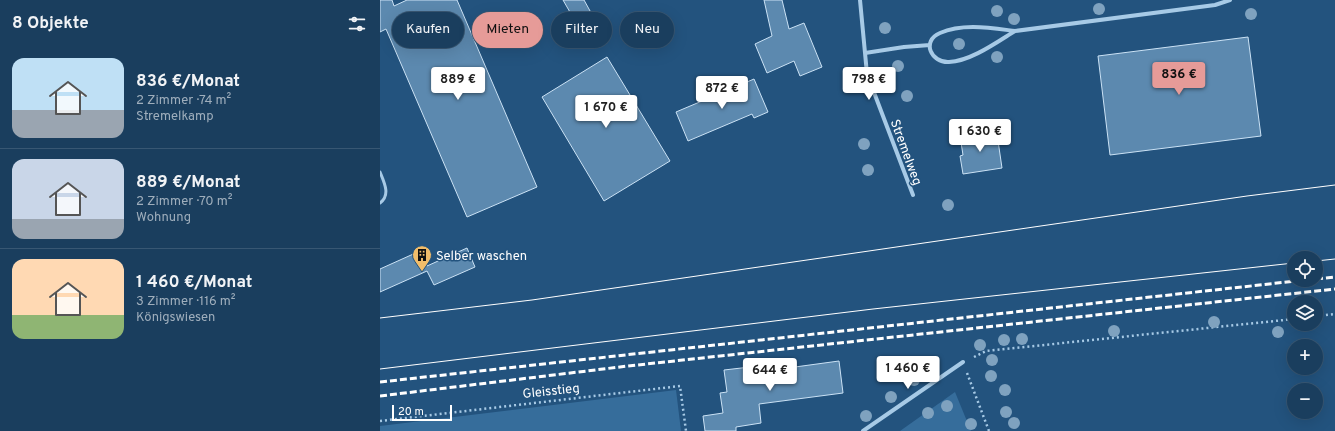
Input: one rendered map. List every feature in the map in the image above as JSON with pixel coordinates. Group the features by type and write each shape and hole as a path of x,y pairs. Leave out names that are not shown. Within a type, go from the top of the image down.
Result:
{"street":[{"name":"Stremelweg","path":"860,0 868,74 912,195"},
{"path":"1015,31 980,52 950,62 939,61 934,58 930,51 930,45 938,34 962,28 991,28 1015,31 1215,5 1230,0"},
{"path":"865,53 930,45"},
{"path":"863,431 963,362"}],"lane":[{"path":"380,172 385,184 386,197 380,203"}],"path":[{"path":"1323,315 1335,314"},
{"path":"989,431 963,362 986,351 1287,320"},
{"name":"Gleisstieg","path":"380,421 680,386 686,431"}],"shaded area":[{"path":"676,390 681,431 380,431 380,426"},
{"path":"955,392 971,431 900,431"}],"building":[{"path":"380,0 392,0 394,6 407,0 457,0 462,12 392,12 392,43 386,29 380,32"},
{"path":"563,0 584,0 591,12 570,12"},
{"path":"764,0 782,0 789,29 804,23 822,67 800,76 794,61 767,73 755,44 772,36"},
{"path":"464,16 472,35 472,48 478,48 537,187 467,217 394,48 464,48"},
{"path":"1248,37 1261,136 1110,155 1098,56"},
{"path":"607,57 670,161 604,201 542,97"},
{"path":"754,79 768,112 754,118 752,114 688,141 676,112"},
{"path":"977,133 977,138 997,134 1002,168 963,174 960,156 963,155 960,136"},
{"name":"Selber waschen","path":"467,248 475,267 434,285 427,271 380,292 380,269 420,251 427,266"},
{"path":"839,361 843,393 759,404 761,423 736,427 736,431 705,431 703,416 723,413 720,393 727,392 724,370 750,367 751,373"}],"tram line":[{"path":"380,318 532,300 1247,196 1335,185"},
{"path":"1323,260 1335,259"},
{"path":"380,369 873,309 1287,264"}],"railway":[{"path":"1323,278 1335,277"},
{"path":"380,382 1287,282"},
{"path":"380,396 628,366 1335,289"}],"place":[{"name":"Selber waschen","path":"422,272"}]}
